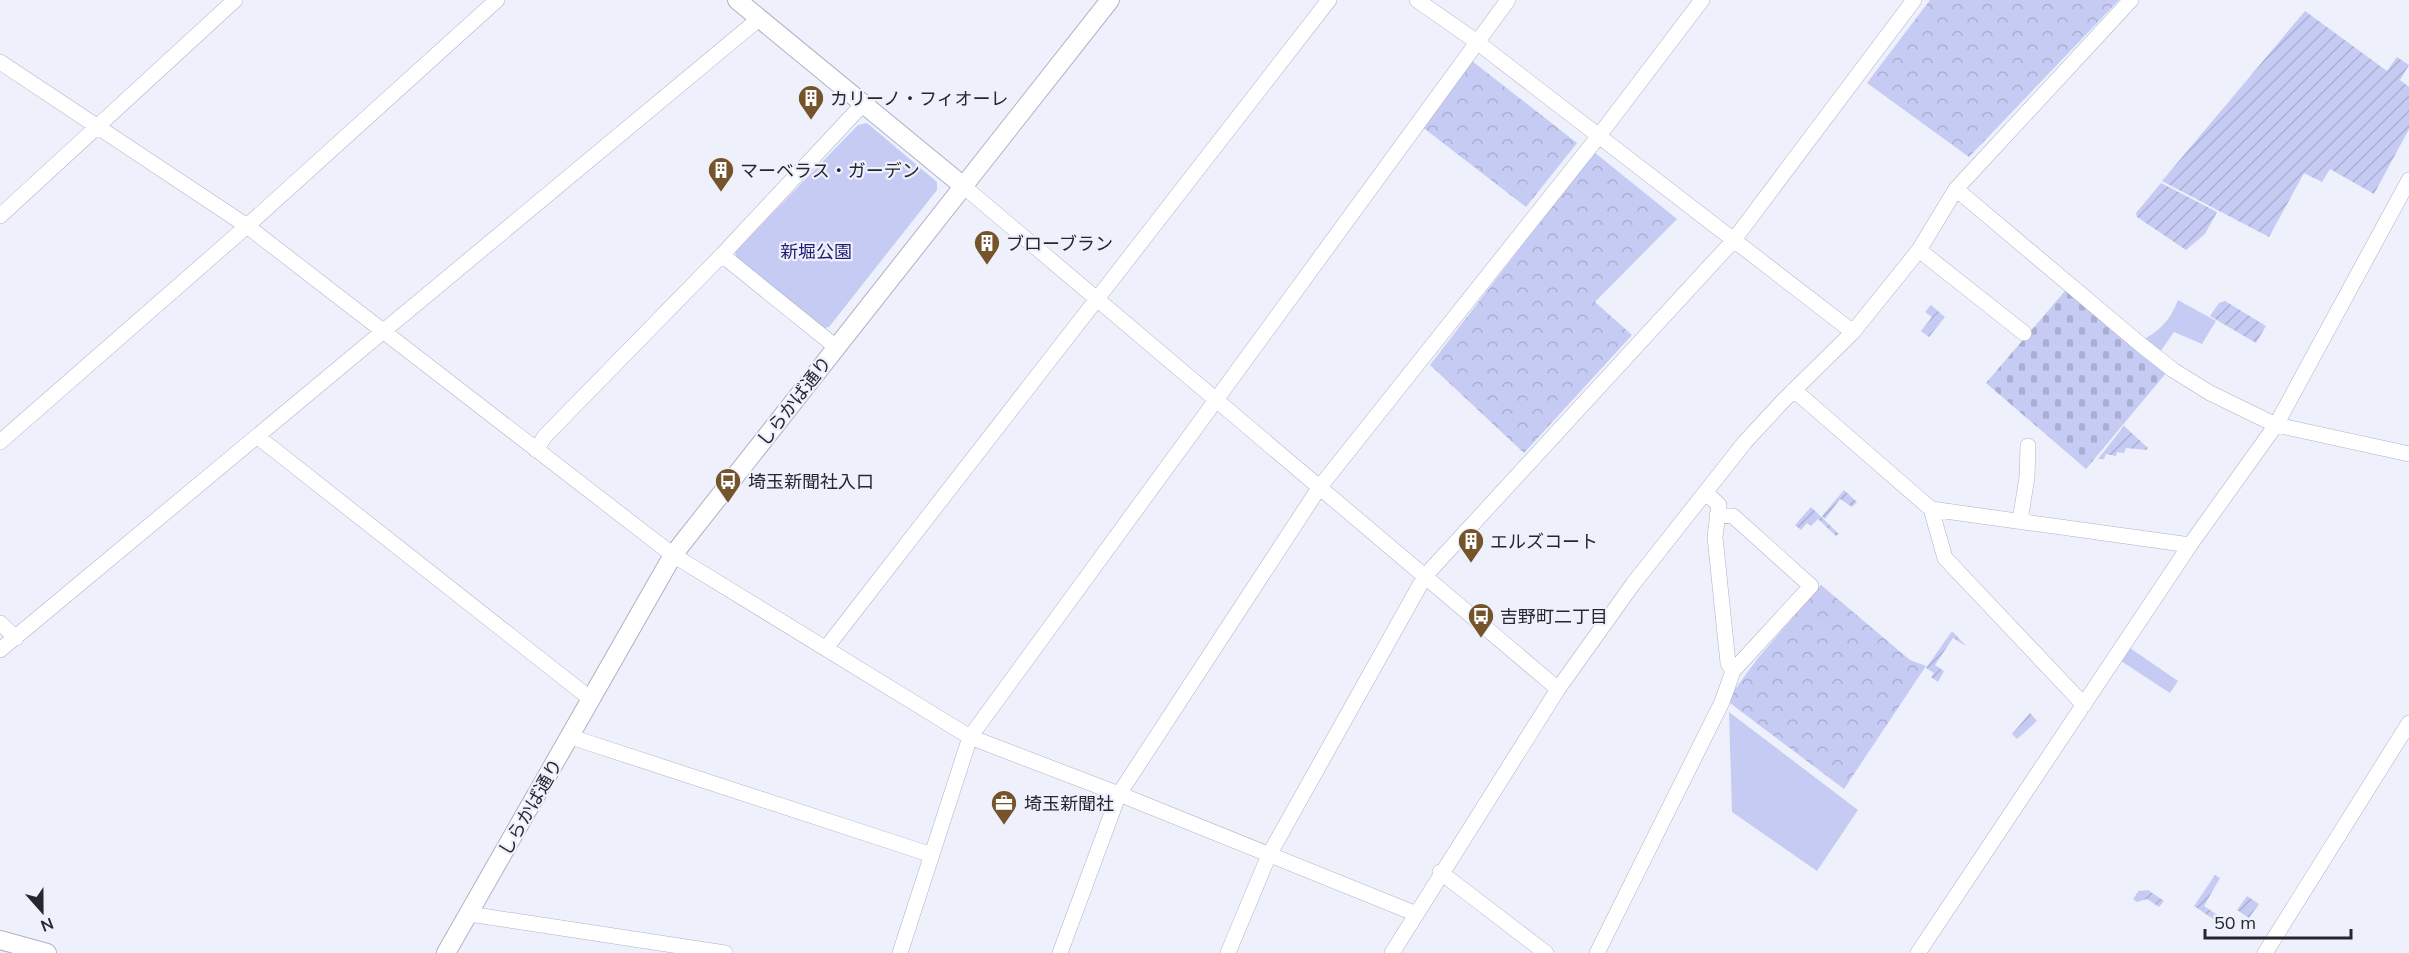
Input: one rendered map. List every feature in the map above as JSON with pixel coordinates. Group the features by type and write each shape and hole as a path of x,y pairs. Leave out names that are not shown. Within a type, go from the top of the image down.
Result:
{"street":[{"path":"0,216 235,0"},
{"path":"0,442 247,226 497,0"},
{"path":"737,0 962,185 1095,300 1558,689"},
{"name":"しらかば通り","path":"446,953 674,555 962,185 1110,0"},
{"path":"826,648 1329,0"},
{"path":"1417,0 1477,42 1853,332"},
{"path":"900,953 970,737 1508,0"},
{"path":"1060,953 1119,794 1319,488 1598,137 1702,0"},
{"path":"1228,953 1269,855 1425,576 1733,241 1914,0"},
{"path":"1392,953 1414,913 1558,689 1633,584 1745,442 1853,332 1918,250 1956,189 2131,0"},
{"path":"0,650 760,18"},
{"path":"0,62 247,226 674,555 970,737 1119,794 1414,913"},
{"path":"536,450 545,436 722,255 864,104"},
{"path":"1918,953 2190,545 2277,425 2409,180"},
{"path":"1956,189 2173,370 2210,393 2277,425 2409,453"},
{"path":"1918,250 2024,333"},
{"path":"722,255 836,347"},
{"path":"1794,390 1931,509 2190,545"},
{"path":"258,437 592,700"},
{"path":"2020,522 2027,477 2028,446"},
{"path":"1706,493 1719,505 1714,537 1728,663 1733,671"},
{"path":"1931,509 1945,558 2084,705"},
{"path":"1597,953 1722,702 1733,671 1811,586 1733,516 1717,515"},
{"path":"0,623 16,638"},
{"path":"2265,953 2409,723"},
{"path":"571,737 932,855"},
{"path":"1440,873 1546,953"},
{"path":"469,914 725,953"},
{"path":"0,940 47,953"}],"green space":[{"path":"1930,0 2119,0 1969,157 1867,83"},
{"path":"2305,11 2387,71 2397,57 2409,65 2400,80 2409,87 2409,129 2374,194 2330,169 2322,182 2304,173 2269,237 2162,181"},
{"path":"1472,61 1577,143 1526,207 1421,126"},
{"name":"新堀公園","path":"867,123 937,182 937,190 829,327 821,329 737,262 735,252 858,125"},
{"path":"1594,152 1677,219 1595,302 1632,335 1524,453 1430,365"},
{"path":"2161,183 2217,212 2205,234 2186,250 2137,217 2136,213"},
{"path":"2072,290 2167,372 2086,469 1986,383 2065,291"},
{"path":"2178,300 2216,321 2202,344 2174,332 2160,352 2142,340 2164,324"},
{"path":"2225,301 2266,326 2256,343 2210,316 2219,303"},
{"path":"1931,305 1945,317 1929,337 1921,331 1932,317 1925,312"},
{"path":"2124,426 2148,448 2146,450 2126,448 2124,453 2117,452 2116,456 2106,454 2104,459 2098,459"},
{"path":"1844,490 1857,502 1852,507 1840,499 1825,519 1822,516"},
{"path":"1811,507 1839,534 1836,536 1818,519 1811,526 1807,523 1801,530 1795,525"},
{"path":"1821,585 1910,660 1926,666 1844,789 1730,703 1730,696 1758,658"},
{"path":"1952,631 1966,646 1953,638 1935,665 1944,671 1938,682 1931,677 1934,673 1926,668"},
{"path":"2130,648 2178,681 2170,693 2121,661"},
{"path":"1729,712 1858,810 1817,871 1732,812"},
{"path":"2030,713 2037,721 2017,739 2012,734"},
{"path":"2215,875 2220,878 2204,906 2222,918 2219,923 2194,906"},
{"path":"2148,890 2164,901 2159,907 2147,899 2137,902 2133,899 2139,891"},
{"path":"2247,896 2259,904 2249,918 2237,910"}],"place":[{"name":"カリーノ・フィオーレ","path":"811,121"},
{"name":"マーベラス・ガーデン","path":"721,193"},
{"name":"ブローブラン","path":"987,266"},
{"name":"埼玉新聞社入口","path":"728,504"},
{"name":"エルズコート","path":"1471,564"},
{"name":"吉野町二丁目","path":"1481,639"},
{"name":"埼玉新聞社","path":"1004,826"}]}
